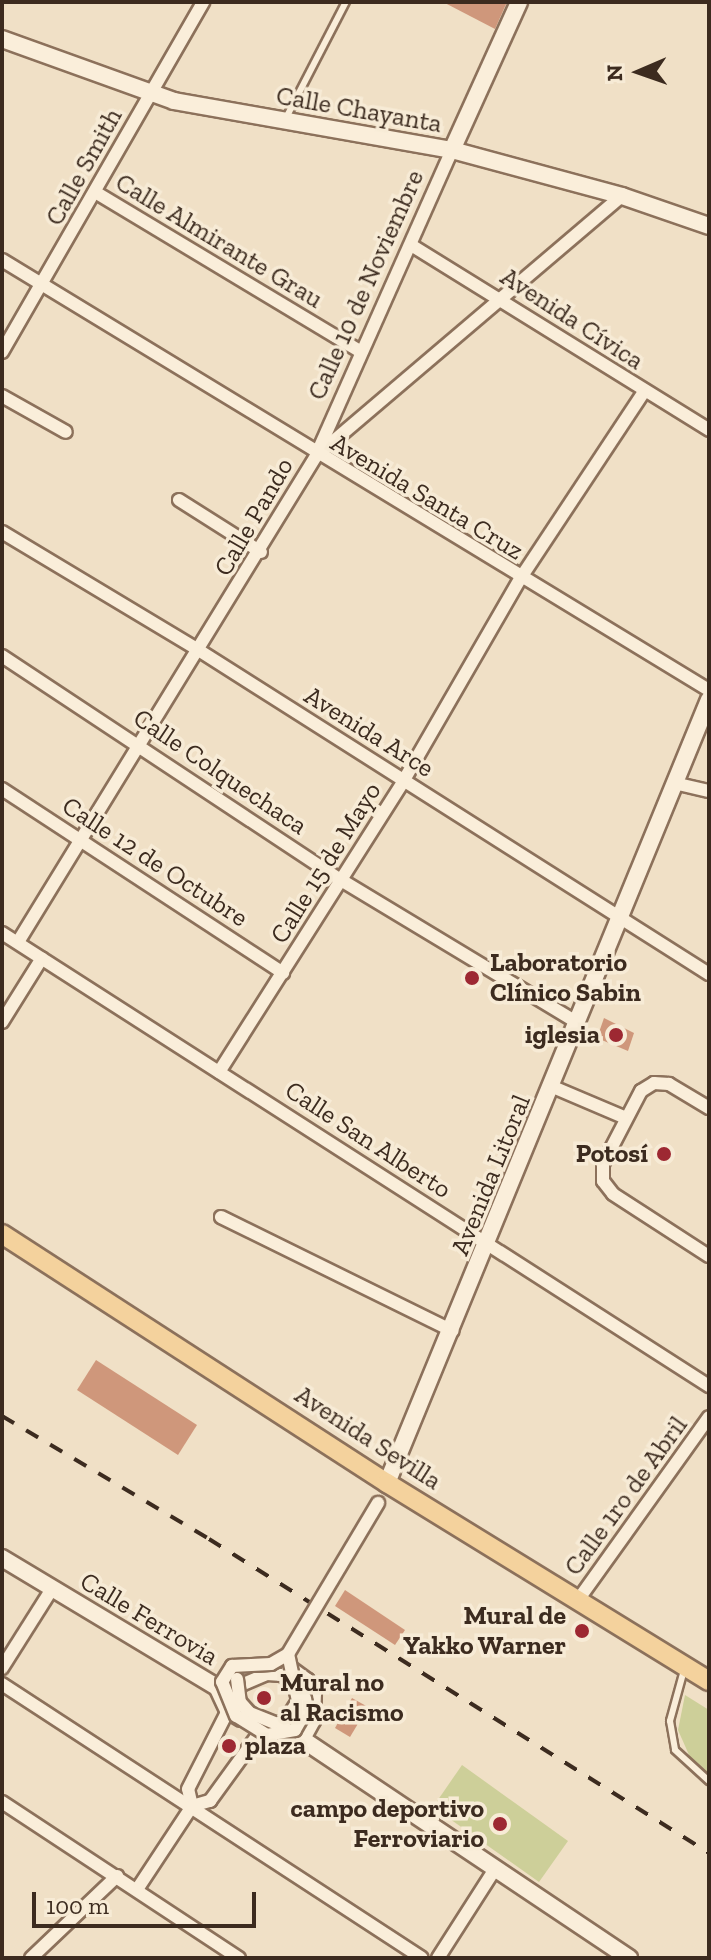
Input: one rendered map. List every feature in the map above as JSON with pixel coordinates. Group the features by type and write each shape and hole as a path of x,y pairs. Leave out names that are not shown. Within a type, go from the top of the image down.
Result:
{"main road":[{"name":"Calle 10 de Noviembre","path":"452,150 519,2"},
{"name":"Calle Chayanta","path":"2,39 151,93 285,121 452,150 622,196 709,226"},
{"name":"Avenida Litoral","path":"387,1483 489,1244 709,700"},
{"name":"Avenida Sevilla","path":"2,1234 387,1483 709,1681"},
{"name":"Calle Ferrovia","path":"2,1558 215,1687 229,1704 304,1739 629,1958"}],"street":[{"name":"Calle Smith","path":"2,352 43,286 203,2"},
{"name":"Calle 10 de Noviembre","path":"316,456 452,150"},
{"name":"Calle Almirante Grau","path":"95,192 361,352"},
{"name":"Calle Pando","path":"18,942 80,837 261,552 316,456 504,300 622,196"},
{"name":"Avenida Cívica","path":"411,245 709,430"},
{"name":"Avenida Santa Cruz","path":"2,260 316,456 709,690"},
{"name":"Calle 15 de Mayo","path":"219,1072 404,780 520,579 644,392"},
{"path":"2,396 66,432"},
{"path":"179,500 261,552"},
{"name":"Avenida Arce","path":"2,532 200,651 709,974"},
{"name":"Calle Colquechaca","path":"2,656 341,880 578,1023"},
{"path":"674,783 709,791"},
{"name":"Calle 12 de Octubre","path":"2,789 80,837 283,973"},
{"name":"Calle San Alberto","path":"2,933 709,1386"},
{"path":"2,1022 42,958"},
{"path":"709,1108 669,1084 654,1083 641,1091 603,1164 603,1181 613,1194 709,1256"},
{"path":"553,1087 626,1118"},
{"path":"221,1217 453,1331"},
{"name":"Calle 1ro de Abril","path":"578,1600 709,1417"},
{"name":"Avenida Litoral","path":"288,1654 387,1483"},
{"path":"2,1668 52,1589"},
{"path":"192,1806 188,1789 229,1704 248,1680 267,1674 298,1685 305,1698 302,1723 282,1735 248,1728 223,1695 222,1682 232,1666 271,1664 288,1654 298,1701 286,1720 277,1724 250,1713 240,1702 237,1679 243,1666 252,1662 280,1661 308,1680 315,1707 304,1739 279,1742 260,1732 229,1704"},
{"path":"2,1684 422,1958"},
{"path":"138,1888 192,1806 210,1801 260,1732"},
{"path":"2,1802 138,1888 239,1958"},
{"path":"438,1958 495,1869"},
{"path":"31,1958 117,1876"}],"lane":[{"path":"285,121 346,2"},
{"path":"686,1666 670,1721 675,1750 709,1781"}],"green space":[{"path":"685,1695 709,1710 709,1774 693,1764 678,1730"},
{"name":"campo deportivo Ferroviario","path":"462,1765 568,1841 539,1882 433,1807"}],"building":[{"path":"443,2 507,2 495,29"},
{"name":"iglesia","path":"604,1018 634,1033 628,1051 597,1038"},
{"path":"96,1360 197,1425 178,1455 77,1390"},
{"path":"345,1590 405,1630 395,1645 335,1606"},
{"path":"352,1698 368,1707 350,1737 335,1728"}],"railway":[{"path":"2,1416 209,1539 709,1853"}],"place":[{"name":"Laboratorio Clínico Sabin","path":"472,978"},
{"name":"iglesia","path":"616,1035"},
{"name":"Potosí","path":"664,1154"},
{"name":"Mural de Yakko Warner","path":"582,1631"},
{"name":"Mural no al Racismo","path":"264,1698"},
{"name":"plaza","path":"229,1746"},
{"name":"campo deportivo Ferroviario","path":"500,1824"}]}
